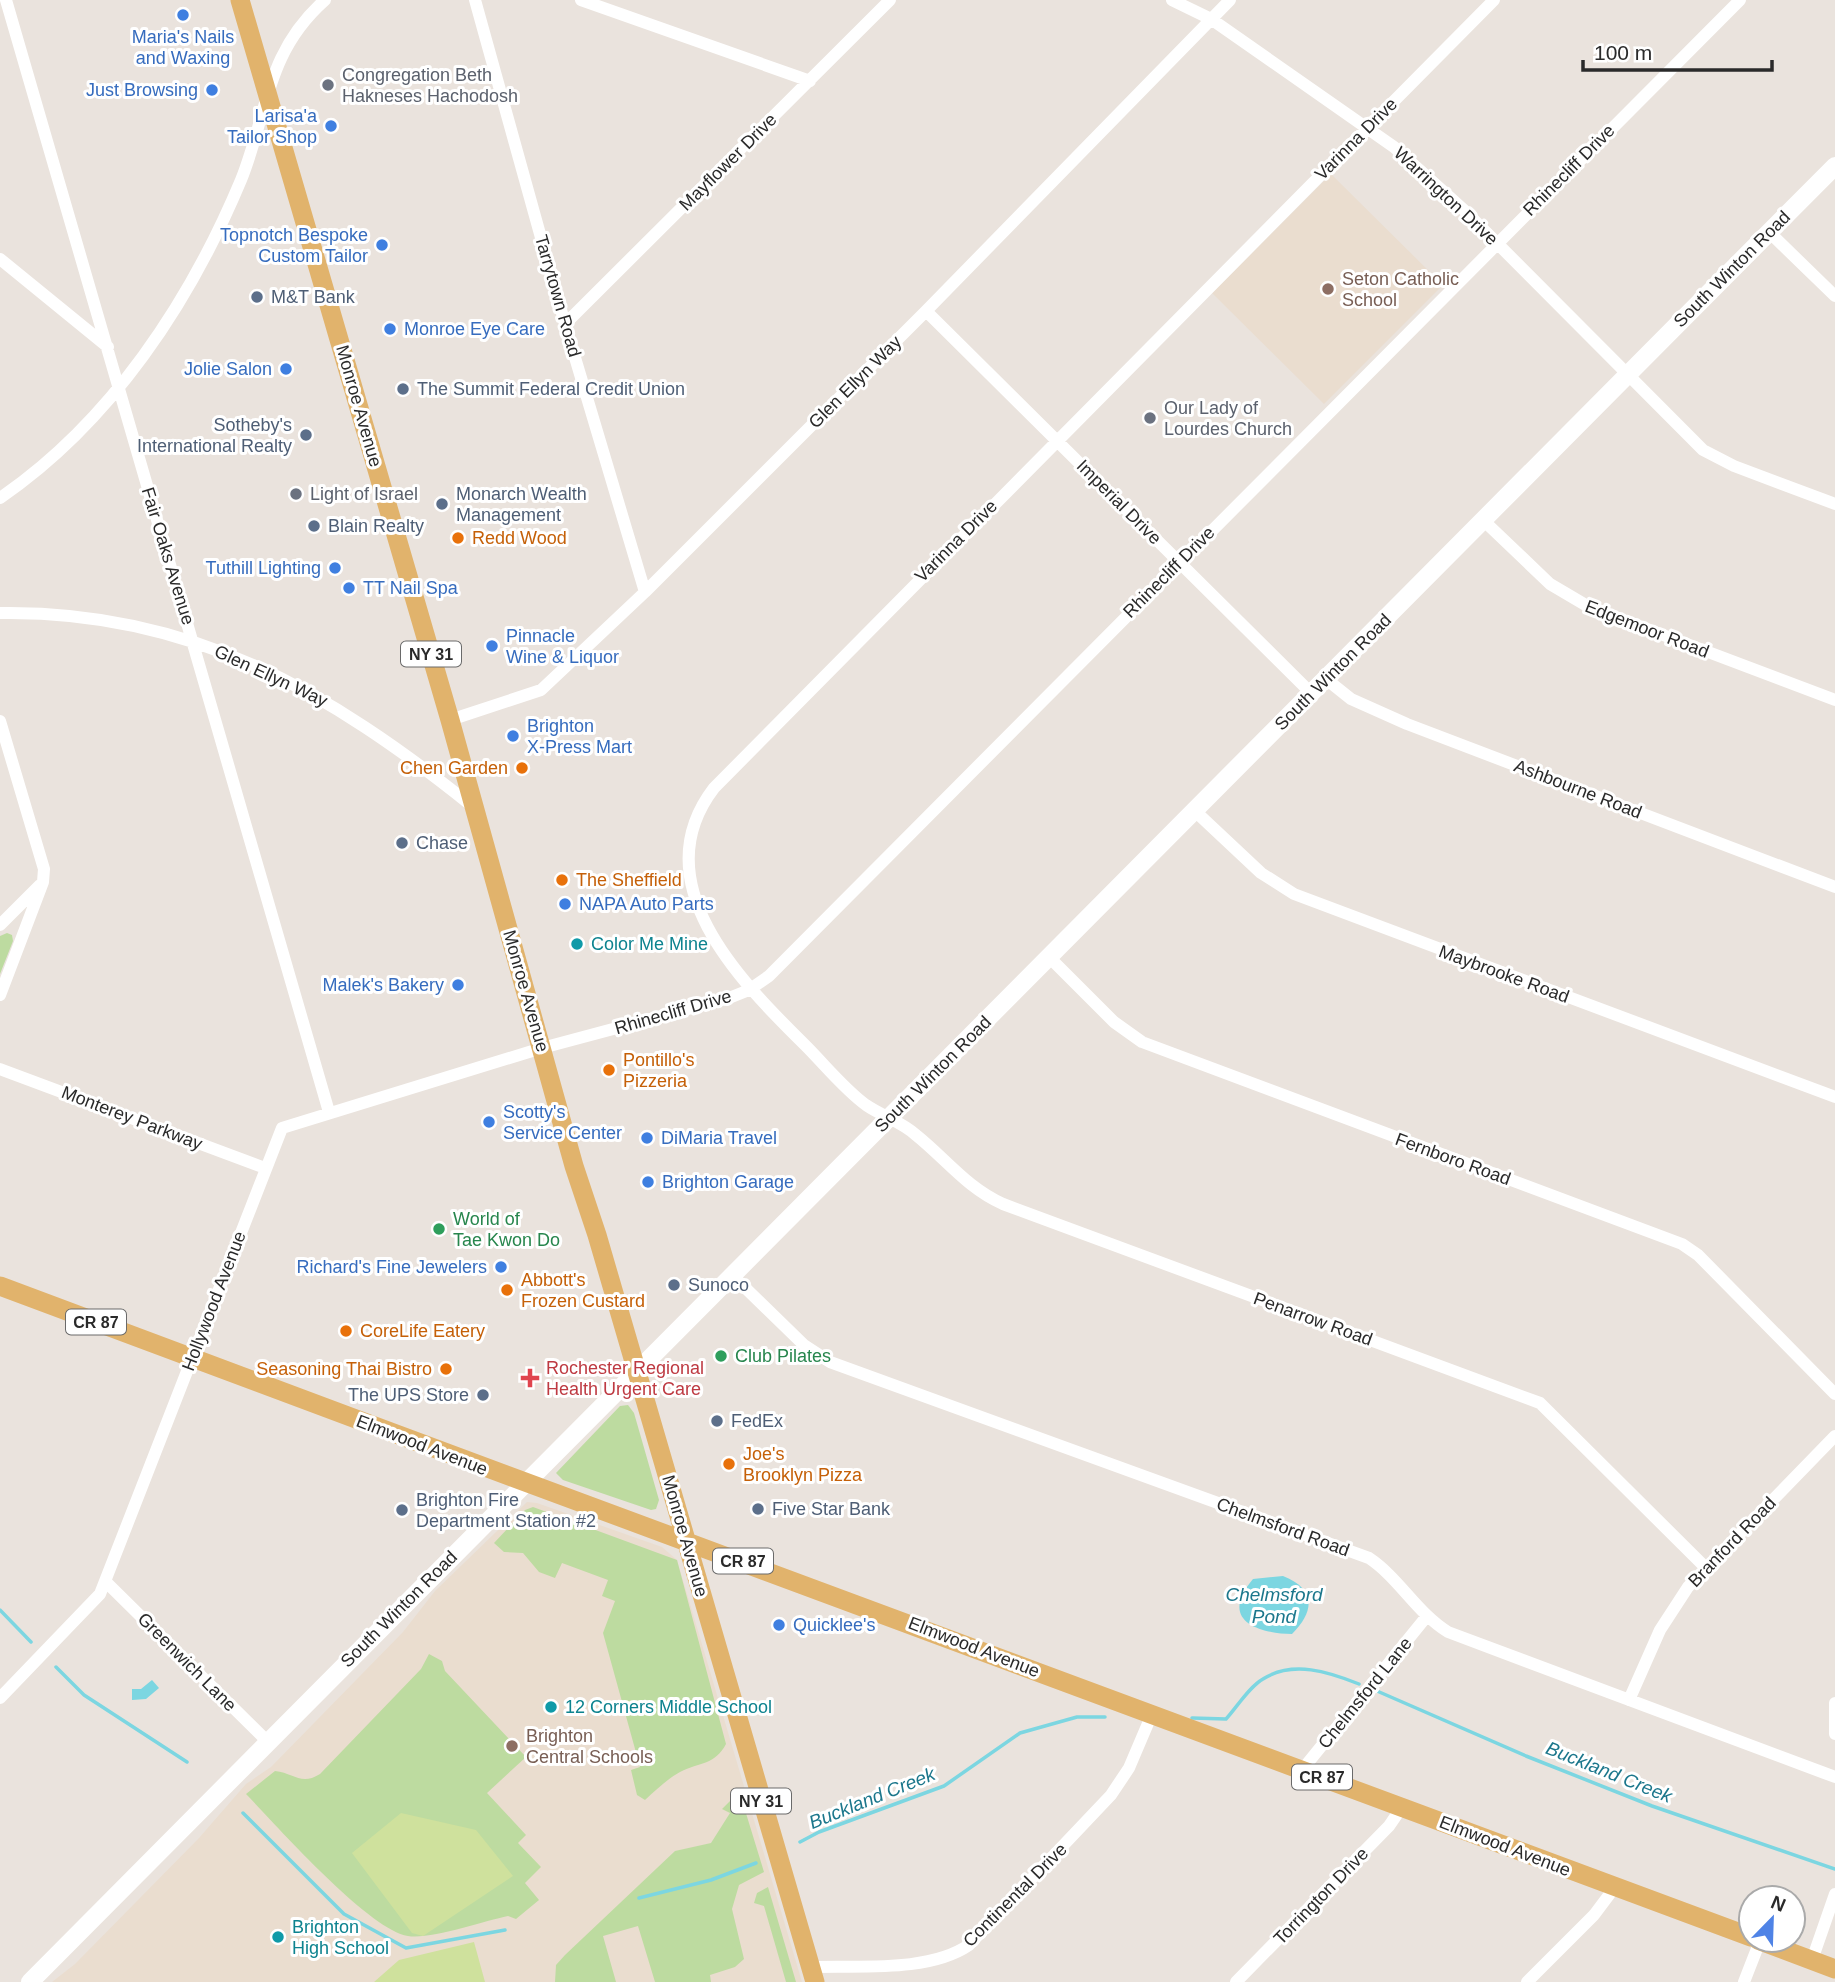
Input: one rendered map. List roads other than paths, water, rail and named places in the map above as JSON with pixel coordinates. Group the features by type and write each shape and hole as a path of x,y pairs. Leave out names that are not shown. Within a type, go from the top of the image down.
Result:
{"main road":[{"name":"Monroe Avenue","path":"240,0 450,720 574,1166 812,1974"},
{"name":"South Winton Road","path":"30,1982 267,1741 1196,812 1835,166"},
{"name":"Elmwood Avenue","path":"0,1286 1737,1932"},
{"path":"1796,1954 1835,1969"}],"street":[{"name":"Fair Oaks Avenue","path":"6,0 330,1112"},
{"path":"0,498 64,446 118,388 163,328 217,233 242,178 267,89 288,45 325,0"},
{"name":"Tarrytown Road","path":"475,0 565,324 645,592"},
{"path":"581,0 810,81"},
{"name":"Mayflower Drive","path":"565,324 890,0"},
{"name":"Warrington Drive","path":"1172,0 1211,19 1368,126 1431,180 1693,441 1714,457 1835,504"},
{"name":"Glen Ellyn Way","path":"450,720 538,692 645,592 926,311 1230,0"},
{"name":"Varinna Drive","path":"889,1118 859,1099 749,990 701,914 692,894 687,866 687,842 701,804 1056,439 1494,0"},
{"name":"Rhinecliff Drive","path":"542,1048 749,990 769,976 1740,0"},
{"path":"1769,232 1835,296"},
{"path":"0,259 108,347"},
{"name":"Imperial Drive","path":"926,311 1312,694"},
{"name":"Edgemoor Road","path":"1483,520 1550,584 1589,607 1835,700"},
{"name":"Glen Ellyn Way","path":"0,614 82,618 155,631 193,642 271,672 384,737 472,806"},
{"name":"Ashbourne Road","path":"1326,679 1351,699 1407,724 1835,887"},
{"path":"0,721 44,869 43,882 0,995"},
{"name":"Maybrooke Road","path":"1196,812 1261,873 1302,898 1835,1097"},
{"path":"0,925 43,882"},
{"name":"Fernboro Road","path":"1049,957 1123,1030 1160,1050 1682,1244 1698,1255 1835,1394"},
{"name":"Hollywood Avenue","path":"0,1698 92,1604 106,1582 282,1128 542,1048"},
{"name":"Monterey Parkway","path":"0,1069 265,1168"},
{"name":"Penarrow Road","path":"889,1118 916,1135 974,1188 1003,1204 1539,1403 1705,1567"},
{"name":"Chelmsford Road","path":"732,1275 804,1345 831,1362 1368,1558 1381,1566 1438,1626 1460,1637 1835,1777"},
{"name":"Branford Road","path":"1629,1700 1660,1630 1705,1567 1835,1436"},
{"name":"Greenwich Lane","path":"106,1582 267,1741"},
{"name":"Chelmsford Lane","path":"1302,1770 1427,1616"},
{"path":"1835,1703 1835,1734"},
{"name":"Continental Drive","path":"812,1974 929,1962 957,1953 969,1945 1111,1795 1129,1768 1152,1714"},
{"name":"Torrington Drive","path":"1236,1982 1389,1826 1402,1807"},
{"path":"1527,1982 1594,1914 1615,1886"},
{"path":"1812,1960 1835,1894"},
{"path":"1744,1982 1754,1954"}],"water":[{"name":"Chelmsford Pond","path":"1283,1576 1302,1587 1308,1601 1305,1617 1292,1634 1254,1627 1241,1614 1243,1593 1253,1579"},
{"path":"152,1680 159,1688 146,1699 132,1700 132,1689 141,1689"}],"waterway":[{"path":"0,1610 31,1642"},
{"path":"56,1667 84,1695 187,1762"},
{"name":"Buckland Creek","path":"1192,1718 1226,1719 1258,1683 1286,1670 1323,1672 1359,1684"},
{"name":"Buckland Creek","path":"1377,1691 1526,1756 1652,1806 1835,1869"},
{"name":"Buckland Creek","path":"800,1842 819,1832 944,1786 1020,1733 1077,1717 1105,1717"},
{"name":"Buckland Creek","path":"243,1813 344,1914 406,1948 505,1930"},
{"name":"Buckland Creek","path":"639,1898 711,1880 756,1863"}],"place":[{"name":"Maria's Nails and Waxing","path":"183,15"},
{"name":"Congregation Beth Hakneses Hachodosh","path":"328,85"},
{"name":"Just Browsing","path":"212,90"},
{"name":"Larisa'a Tailor Shop","path":"331,126"},
{"name":"Topnotch Bespoke Custom Tailor","path":"382,245"},
{"name":"Seton Catholic School","path":"1328,289"},
{"name":"M&T Bank","path":"257,297"},
{"name":"Monroe Eye Care","path":"390,329"},
{"name":"Jolie Salon","path":"286,369"},
{"name":"The Summit Federal Credit Union","path":"403,389"},
{"name":"Our Lady of Lourdes Church","path":"1150,418"},
{"name":"Sotheby's International Realty","path":"306,435"},
{"name":"Light of Israel","path":"296,494"},
{"name":"Monarch Wealth Management","path":"442,504"},
{"name":"Blain Realty","path":"314,526"},
{"name":"Redd Wood","path":"458,538"},
{"name":"Tuthill Lighting","path":"335,568"},
{"name":"TT Nail Spa","path":"349,588"},
{"name":"Pinnacle Wine & Liquor","path":"492,646"},
{"name":"Brighton X-Press Mart","path":"513,736"},
{"name":"Chen Garden","path":"522,768"},
{"name":"Chase","path":"402,843"},
{"name":"The Sheffield","path":"562,880"},
{"name":"NAPA Auto Parts","path":"565,904"},
{"name":"Color Me Mine","path":"577,944"},
{"name":"Malek's Bakery","path":"458,985"},
{"name":"Pontillo's Pizzeria","path":"609,1070"},
{"name":"Scotty's Service Center","path":"489,1122"},
{"name":"DiMaria Travel","path":"647,1138"},
{"name":"Brighton Garage","path":"648,1182"},
{"name":"World of Tae Kwon Do","path":"439,1229"},
{"name":"Richard's Fine Jewelers","path":"501,1267"},
{"name":"Sunoco","path":"674,1285"},
{"name":"Abbott's Frozen Custard","path":"507,1290"},
{"name":"CoreLife Eatery","path":"346,1331"},
{"name":"Club Pilates","path":"721,1356"},
{"name":"Seasoning Thai Bistro","path":"446,1369"},
{"name":"Rochester Regional Health Urgent Care","path":"530,1378"},
{"name":"The UPS Store","path":"483,1395"},
{"name":"FedEx","path":"717,1421"},
{"name":"Joe's Brooklyn Pizza","path":"729,1464"},
{"name":"Five Star Bank","path":"758,1509"},
{"name":"Brighton Fire Department Station #2","path":"402,1510"},
{"name":"Quicklee's","path":"779,1625"},
{"name":"12 Corners Middle School","path":"551,1707"},
{"name":"Brighton Central Schools","path":"512,1746"},
{"name":"Brighton High School","path":"278,1937"}]}
